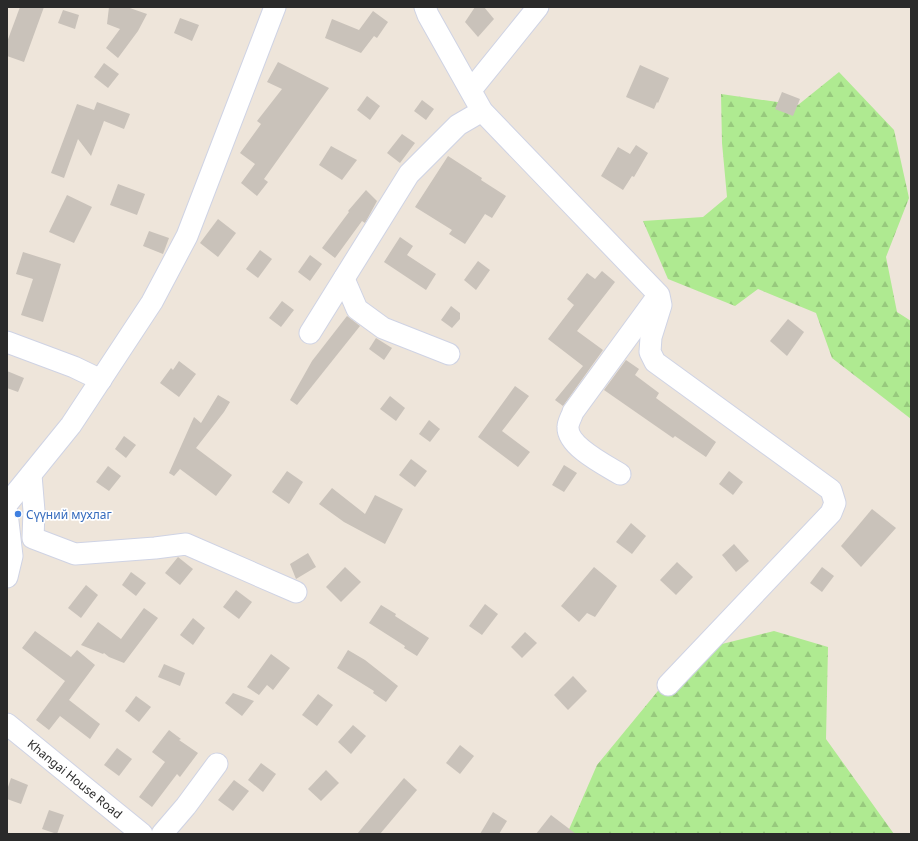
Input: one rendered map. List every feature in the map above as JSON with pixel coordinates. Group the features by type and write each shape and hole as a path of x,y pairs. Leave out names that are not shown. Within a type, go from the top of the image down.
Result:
{"street":[{"path":"7,504 71,425 152,302 187,236 275,7"},
{"path":"425,7 428,15 482,111 659,295 661,305 651,337 650,352 655,362 831,490 835,503 831,513 668,685"},
{"path":"470,90 538,7"},
{"path":"310,333 409,174 458,125 482,111"},
{"path":"344,279 357,309 383,328 450,354"},
{"path":"620,474 585,452 572,440 568,427 573,412 659,295"},
{"path":"7,342 74,367 101,380"},
{"path":"31,475 34,511 33,538 75,554 155,548 186,544 296,592"},
{"path":"7,513 12,556 7,577"},
{"name":"Khangai House Road","path":"7,724 142,834"},
{"path":"162,834 186,806 217,764"}],"green space":[{"path":"839,72 894,130 909,198 886,257 897,312 911,321 911,419 832,358 816,313 758,289 735,306 668,279 643,221 703,217 727,197 722,143 721,94 798,105"},
{"path":"774,631 828,647 826,739 894,834 567,834 597,765 690,652"}],"building":[{"path":"20,7 44,7 24,62 7,56 7,42"},
{"path":"109,7 127,7 147,14 138,31 118,58 106,48 120,29 107,24"},
{"path":"475,7 484,7 494,19 478,37 465,22"},
{"path":"63,10 79,15 75,29 58,23"},
{"path":"373,11 388,22 377,38 374,36 361,53 325,38 332,19 359,30"},
{"path":"180,18 199,25 192,41 174,33"},
{"path":"278,62 329,88 264,179 268,182 257,196 241,183 255,164 240,153 261,124 257,121 282,89 267,82"},
{"path":"104,63 119,74 108,88 94,77"},
{"path":"640,65 669,78 654,109 626,97"},
{"path":"782,92 800,99 793,116 775,109"},
{"path":"367,96 380,106 370,120 357,110"},
{"path":"422,100 434,109 426,120 414,111"},
{"path":"97,102 130,114 124,129 104,121 91,156 78,139 64,178 51,173 77,104 94,110"},
{"path":"402,134 415,143 400,163 387,153"},
{"path":"636,145 648,153 634,177 632,176 623,190 601,176 618,147 630,154"},
{"path":"331,146 357,160 342,180 319,165"},
{"path":"448,156 506,196 492,218 485,214 465,244 449,234 452,230 415,207"},
{"path":"118,184 145,194 137,215 110,205"},
{"path":"366,190 377,201 365,223 362,221 335,258 322,248 349,212 348,211"},
{"path":"67,195 92,207 74,243 49,232"},
{"path":"218,219 236,233 218,257 200,243"},
{"path":"149,231 169,238 163,254 143,246"},
{"path":"400,237 413,246 407,255 436,274 426,290 384,262"},
{"path":"260,250 272,259 258,278 246,269"},
{"path":"23,252 61,264 43,322 21,315 33,279 16,274"},
{"path":"310,255 322,264 310,281 298,272"},
{"path":"478,261 490,270 476,290 464,280"},
{"path":"602,271 615,282 577,331 603,350 563,406 555,400 583,366 548,339 574,305 567,299 587,273 595,279"},
{"path":"282,301 294,310 281,327 269,318"},
{"path":"451,306 460,313 460,319 452,328 441,320"},
{"path":"347,316 360,326 297,405 290,400 312,361"},
{"path":"788,319 804,332 787,356 770,341"},
{"path":"376,338 392,348 384,360 369,349"},
{"path":"626,360 639,369 635,375 659,393 656,398 716,442 706,457 675,436 673,438 604,390"},
{"path":"179,361 196,374 179,397 160,383 171,368 173,370"},
{"path":"7,371 24,378 18,392 7,388"},
{"path":"515,386 529,396 502,431 530,452 518,467 478,437"},
{"path":"218,395 230,402 196,448 232,475 216,496 180,469 174,476 169,473 194,417 201,423"},
{"path":"390,396 405,408 396,421 380,409"},
{"path":"429,420 440,429 430,442 419,434"},
{"path":"124,436 136,445 126,458 115,449"},
{"path":"411,459 427,471 415,487 399,475"},
{"path":"564,465 577,473 564,492 552,485"},
{"path":"108,466 121,476 109,491 96,482"},
{"path":"287,471 303,482 289,504 272,492"},
{"path":"729,471 743,482 733,495 719,484"},
{"path":"332,488 365,514 375,495 403,509 385,544 344,522 319,504"},
{"path":"872,509 896,528 861,567 841,546"},
{"path":"631,523 646,536 632,554 616,542"},
{"path":"734,544 749,561 736,572 722,555"},
{"path":"308,553 316,567 296,579 290,564"},
{"path":"178,557 193,569 180,585 165,573"},
{"path":"677,562 693,577 676,595 660,580"},
{"path":"345,567 361,582 341,602 326,587"},
{"path":"594,567 617,586 595,617 587,613 579,622 561,606"},
{"path":"822,567 834,576 822,592 810,583"},
{"path":"131,572 146,583 136,596 122,585"},
{"path":"86,585 98,595 81,618 68,608"},
{"path":"236,590 252,602 239,619 223,607"},
{"path":"485,604 498,614 482,635 469,626"},
{"path":"381,605 429,638 417,656 404,648 405,646 369,623"},
{"path":"144,608 158,618 124,663 109,657 104,653 103,654 81,645 98,622 121,639"},
{"path":"193,618 205,628 193,645 180,635"},
{"path":"35,631 71,657 77,650 95,665 69,700 100,724 90,739 60,716 49,730 36,720 65,681 22,648"},
{"path":"525,632 537,643 522,658 511,647"},
{"path":"348,650 365,660 398,686 386,702 373,693 374,691 337,668"},
{"path":"271,654 290,668 273,690 267,685 259,695 247,687"},
{"path":"164,664 185,673 180,686 158,677"},
{"path":"573,676 587,691 568,710 554,695"},
{"path":"233,693 254,701 242,716 225,703"},
{"path":"318,694 333,705 317,726 302,715"},
{"path":"136,696 151,707 139,722 125,711"},
{"path":"353,725 366,736 351,754 338,742"},
{"path":"169,730 181,739 179,740 198,753 180,777 177,774 152,807 139,797 165,762 152,752"},
{"path":"460,745 474,756 460,774 446,763"},
{"path":"117,748 132,759 119,776 104,765"},
{"path":"261,763 276,774 263,792 248,780"},
{"path":"326,770 339,783 321,801 308,789"},
{"path":"11,778 28,785 21,804 7,799 7,790"},
{"path":"404,778 417,790 380,834 357,834"},
{"path":"234,780 249,791 233,811 218,800"},
{"path":"49,810 64,815 57,834 42,829"},
{"path":"493,812 507,821 499,834 480,834"},
{"path":"551,815 576,834 536,834"}],"place":[{"name":"Сүүний мухлаг","path":"18,514"}]}
